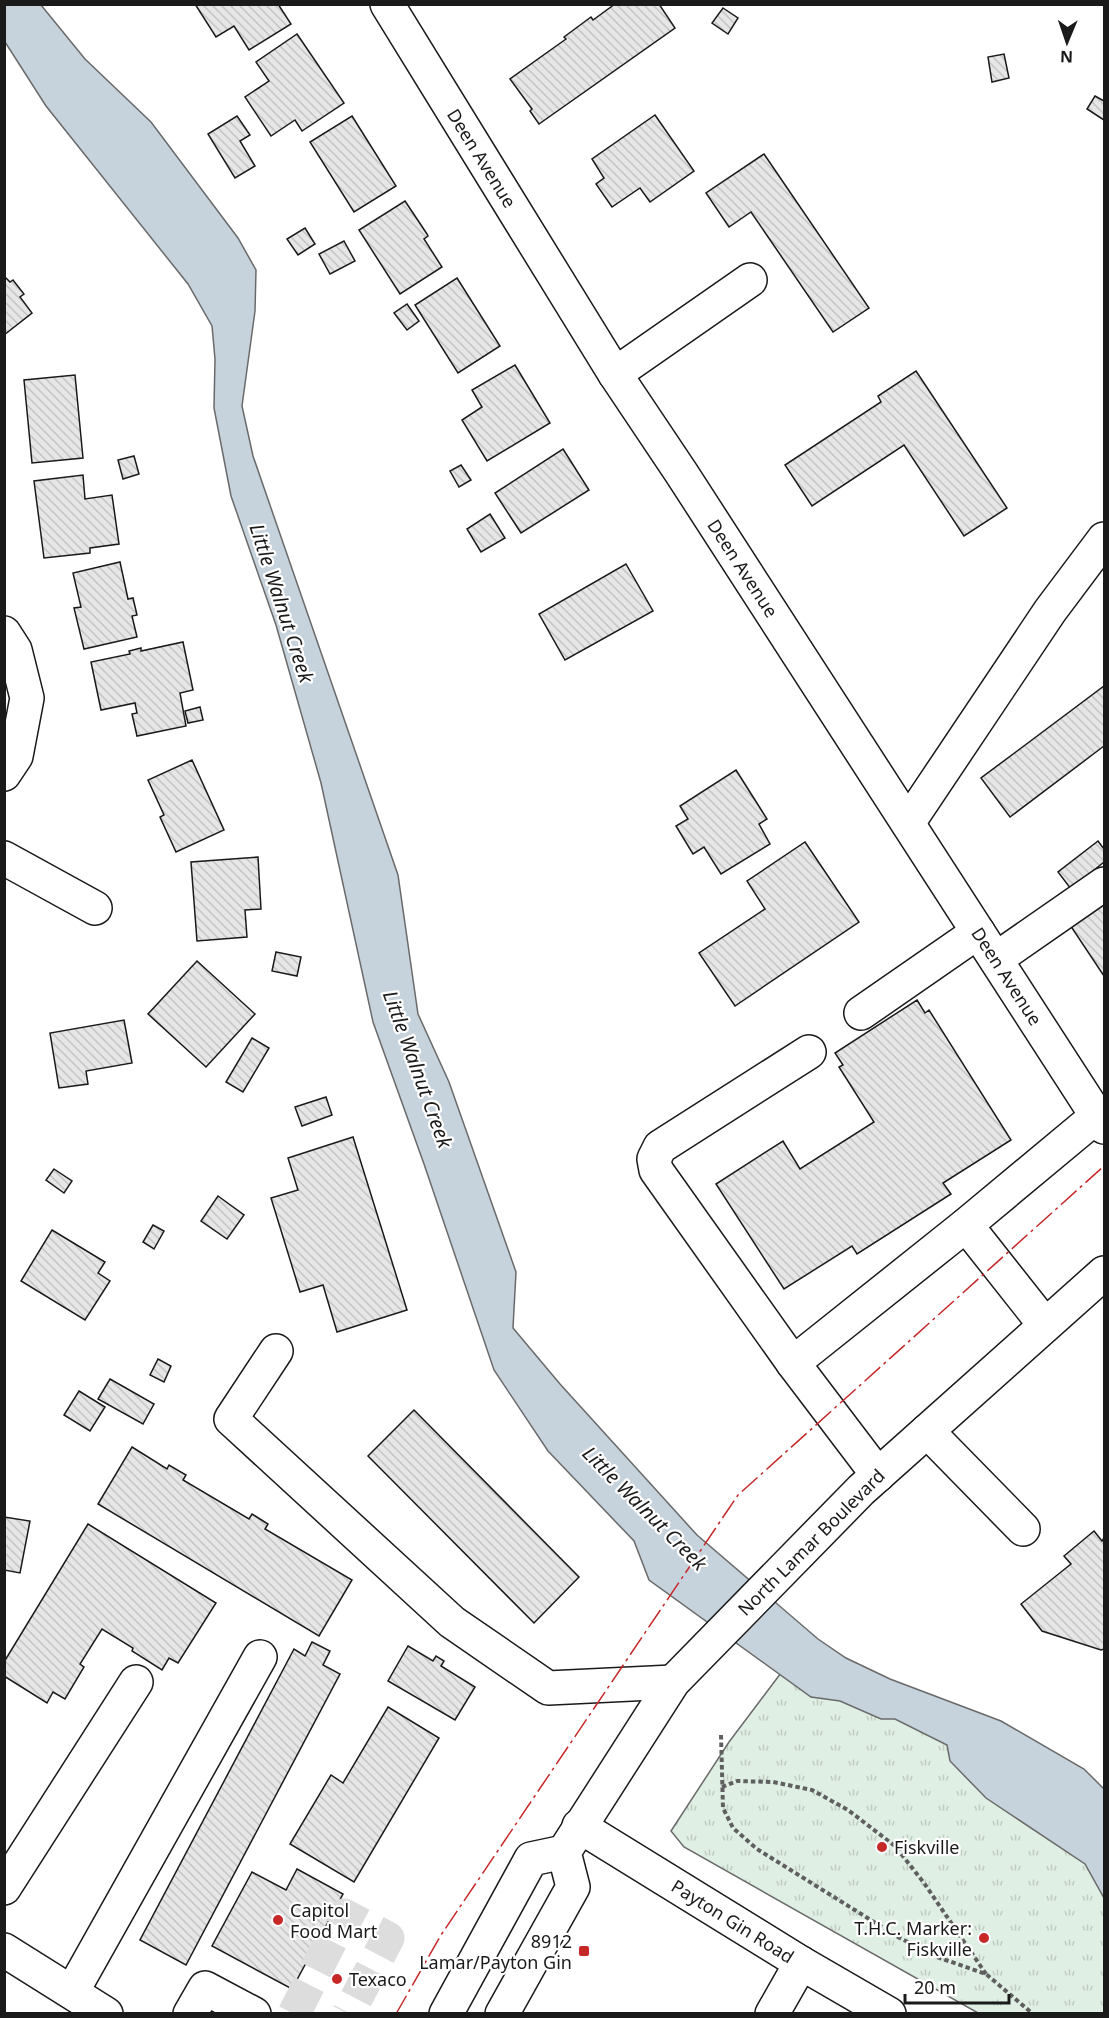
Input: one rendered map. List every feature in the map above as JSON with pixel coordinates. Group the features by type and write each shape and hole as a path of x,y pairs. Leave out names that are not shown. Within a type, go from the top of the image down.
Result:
{"street":[{"name":"Deen Avenue","path":"401,12 615,374 1101,1122"},
{"path":"615,374 750,280"},
{"path":"908,823 1050,611 1104,539"},
{"path":"4,633 15,650 27,698 16,756 4,774"},
{"path":"4,858 94,908"},
{"path":"996,959 1104,884"},
{"path":"861,1012 978,932"},
{"path":"809,1052 660,1147 654,1159 656,1170 793,1363 869,1482"},
{"path":"793,1363 966,1225 1101,1122"},
{"path":"966,1225 1045,1325"},
{"name":"North Lamar Boulevard","path":"572,1839 672,1682 869,1482 1104,1274"},
{"path":"276,1351 231,1419 452,1622 548,1688 672,1682"},
{"path":"927,1431 1023,1529"},
{"path":"72,1992 260,1657"},
{"path":"4,1888 136,1682"},
{"path":"446,2013 531,1859 572,1839 573,1887 502,2013"},
{"name":"Payton Gin Road","path":"572,1839 889,2013"},
{"path":"4,1950 106,2013"},
{"path":"772,2013 801,1963"},
{"path":"190,2013 205,1988 254,2013"}],"path":[{"path":"721,1735 723,1808 733,1828 757,1849 898,1937 937,1956 986,1974"},
{"path":"722,1787 737,1782 773,1782 813,1790 848,1810 895,1846 924,1883 986,1974 1033,2013"}],"green space":[{"path":"793,1657 1104,1792 1104,2013 978,2013 684,1847 671,1831 729,1742"}],"water":[{"name":"Little Walnut Creek","path":"4,5 41,5 85,59 151,122 238,238 256,270 255,311 242,406 253,456 398,875 418,1014 449,1082 516,1272 513,1328 560,1384 697,1535 818,1639 846,1658 890,1679 1001,1721 1084,1769 1104,1789 1104,1898 1085,1864 986,1798 950,1761 947,1745 895,1719 881,1719 840,1701 811,1697 649,1580 634,1541 548,1451 494,1370 373,1022 321,783 276,625 231,496 214,408 215,359 212,326 188,284 46,106 5,42"}],"building":[{"path":"195,4 278,4 291,24 249,50 234,26 216,37"},
{"path":"615,4 659,4 675,28 539,124 530,111 532,109 510,79 566,39 564,37 591,17 593,20"},
{"path":"723,8 738,18 728,34 712,23"},
{"path":"297,34 344,103 302,131 295,120 271,136 245,97 269,81 256,62"},
{"path":"1004,54 1009,78 992,82 988,57"},
{"path":"1095,96 1104,101 1104,120 1087,109"},
{"path":"655,115 694,171 650,202 640,188 612,207 596,184 604,178 592,159"},
{"path":"237,116 250,135 240,141 255,166 235,178 208,134"},
{"path":"352,116 396,186 354,212 310,142"},
{"path":"764,154 869,308 833,332 751,212 729,227 706,193"},
{"path":"405,201 427,234 428,236 424,239 442,267 400,294 359,230"},
{"path":"305,228 315,244 298,255 287,239"},
{"path":"344,241 355,261 330,274 319,254"},
{"path":"4,276 10,282 13,280 24,294 20,297 32,313 4,335"},
{"path":"457,278 500,346 458,373 415,305"},
{"path":"407,304 419,321 407,330 394,313"},
{"path":"515,365 550,423 487,461 462,420 482,407 472,390"},
{"path":"916,371 1007,508 964,536 904,445 812,506 785,465 881,402 878,396"},
{"path":"75,375 83,458 32,463 24,380"},
{"path":"563,449 589,490 521,533 495,493"},
{"path":"134,456 139,474 123,479 118,460"},
{"path":"461,465 471,480 459,487 450,471"},
{"path":"83,475 85,499 112,495 119,544 90,548 90,553 44,558 34,481"},
{"path":"490,514 505,538 481,552 467,529"},
{"path":"120,562 128,599 133,598 137,615 132,616 137,637 84,649 74,608 81,607 73,573"},
{"path":"626,564 653,611 565,660 539,614"},
{"path":"183,642 193,690 180,693 186,726 137,736 132,714 137,713 135,703 101,710 91,662 130,654 129,651 141,648 141,651"},
{"path":"1104,686 1104,746 1010,817 981,778"},
{"path":"200,707 203,720 188,723 185,711"},
{"path":"192,760 224,830 176,852 160,817 164,815 148,780"},
{"path":"736,770 767,819 759,824 770,844 721,874 704,847 693,854 676,826 688,819 680,806"},
{"path":"1098,841 1104,849 1104,862 1071,889 1058,872"},
{"path":"805,842 859,922 735,1006 699,953 765,909 747,881"},
{"path":"258,857 261,909 245,910 247,937 197,941 191,862"},
{"path":"1104,894 1104,976 1066,919"},
{"path":"276,952 301,957 297,976 272,971"},
{"path":"197,961 255,1014 206,1067 148,1014"},
{"path":"917,1000 925,1013 929,1010 1011,1140 943,1183 951,1194 857,1254 852,1246 784,1289 716,1184 783,1141 800,1169 874,1122 839,1067 843,1065 835,1053"},
{"path":"124,1020 132,1063 86,1071 88,1084 59,1088 50,1033"},
{"path":"252,1038 269,1048 243,1092 226,1082"},
{"path":"326,1097 332,1115 302,1126 295,1107"},
{"path":"353,1137 407,1310 337,1332 323,1285 300,1292 271,1198 298,1190 288,1158"},
{"path":"54,1169 72,1181 64,1193 46,1180"},
{"path":"218,1196 244,1215 227,1239 201,1221"},
{"path":"153,1225 164,1231 154,1249 143,1242"},
{"path":"52,1230 105,1262 98,1273 110,1281 85,1320 21,1281"},
{"path":"158,1359 171,1366 164,1382 150,1375"},
{"path":"110,1379 154,1404 143,1424 98,1399"},
{"path":"79,1391 105,1407 90,1431 64,1415"},
{"path":"414,1410 579,1577 534,1623 368,1456"},
{"path":"132,1447 167,1469 169,1465 186,1475 183,1480 249,1519 252,1514 268,1524 265,1529 352,1580 319,1636 98,1504"},
{"path":"4,1517 30,1521 20,1573 4,1570"},
{"path":"88,1524 216,1603 178,1663 169,1658 162,1670 132,1651 133,1648 102,1629 80,1664 84,1667 65,1699 53,1692 47,1703 4,1676 4,1662"},
{"path":"1094,1531 1102,1541 1104,1538 1104,1649 1101,1650 1042,1631 1021,1604 1071,1564 1064,1556"},
{"path":"312,1642 330,1651 323,1665 340,1674 186,1965 140,1940 294,1649 305,1656"},
{"path":"408,1646 433,1661 436,1656 444,1661 441,1666 475,1687 455,1720 388,1681"},
{"path":"388,1707 439,1738 354,1882 290,1844 331,1775 343,1783"},
{"name":"Capitol Food Mart","path":"297,1869 343,1894 292,1989 212,1946 252,1872 286,1890"}],"tunnel":[{"path":"294,2014 344,1915 388,1938 348,2014"}],"power":[{"path":"396,2014 441,1935 738,1495 1104,1166"}],"place":[{"name":"Fiskville","path":"882,1847"},
{"name":"Capitol Food Mart","path":"278,1920"},
{"name":"T.H.C. Marker: Fiskville","path":"984,1938"},
{"name":"8912 Lamar/Payton Gin","path":"584,1951"},
{"name":"Texaco","path":"337,1979"}]}
